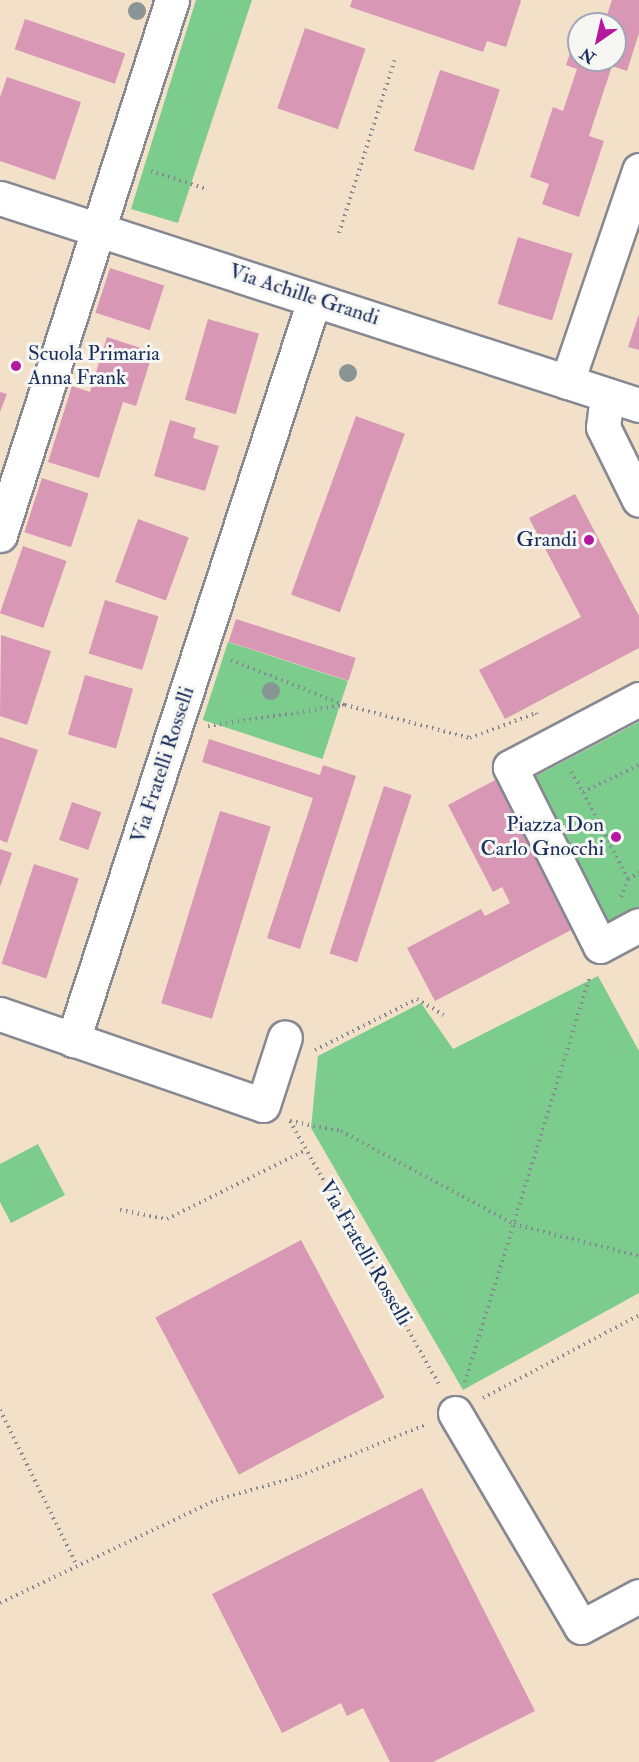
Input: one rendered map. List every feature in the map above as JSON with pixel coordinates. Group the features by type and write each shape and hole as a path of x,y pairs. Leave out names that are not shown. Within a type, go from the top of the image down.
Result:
{"street":[{"path":"0,535 172,0"},
{"path":"567,381 639,170"},
{"name":"Via Achille Grandi","path":"0,198 639,405"},
{"name":"Via Fratelli Rosselli","path":"73,1040 214,654 314,300"},
{"path":"607,395 603,427 639,500"},
{"path":"639,699 510,767 600,946 639,925"},
{"path":"0,1014 282,1112 285,1037"},
{"path":"455,1413 581,1627 639,1596"}],"path":[{"path":"339,233 395,59"},
{"path":"214,654 224,670"},
{"path":"214,654 345,705 470,738 536,713 555,743"},
{"path":"210,715 206,726 345,705"},
{"path":"628,879 583,792 639,765"},
{"path":"455,1413 600,946 628,879 639,873"},
{"path":"310,1061 313,1051 417,999 444,1015"},
{"path":"282,1112 340,1131 514,1224 639,1256"},
{"name":"Via Fratelli Rosselli","path":"282,1112 306,1150 455,1413"},
{"path":"120,1210 167,1219 306,1150"},
{"path":"0,1603 216,1500 300,1476 455,1413 639,1315"},
{"path":"0,1410 77,1566"}],"green space":[{"path":"196,0 252,0 178,223 131,209"},
{"path":"228,642 348,681 322,759 203,720"},
{"path":"639,722 639,910 609,925 534,777"},
{"path":"598,976 639,1051 639,1293 463,1390 311,1128 318,1056 421,1003 453,1049"},
{"path":"38,1144 65,1195 11,1223 0,1202 0,1164"}],"building":[{"path":"352,0 521,1 506,47 487,41 483,52 350,7"},
{"path":"612,0 639,0 639,33 627,71 627,12 608,12"},
{"path":"25,19 125,54 115,84 15,49"},
{"path":"305,28 366,49 338,129 277,108"},
{"path":"440,70 500,89 474,170 414,151"},
{"path":"576,72 610,72 589,136 604,141 579,217 542,204 549,184 530,177 553,107 563,111"},
{"path":"7,77 81,102 55,180 0,161 0,97"},
{"path":"518,237 573,254 552,321 498,304"},
{"path":"110,268 164,286 150,330 95,313"},
{"path":"639,314 639,350 628,347"},
{"path":"208,319 259,334 236,414 185,400"},
{"path":"107,337 153,352 136,406 123,402 99,478 48,462 72,386 90,392"},
{"path":"0,392 7,394 0,412"},
{"path":"356,416 405,434 340,612 291,595"},
{"path":"170,420 196,428 193,438 219,446 205,491 154,476"},
{"path":"42,478 89,493 71,547 24,532"},
{"path":"575,494 639,616 639,648 505,719 479,670 581,617 529,518"},
{"path":"138,519 189,537 166,600 115,582"},
{"path":"23,546 66,561 43,628 0,613"},
{"path":"105,600 159,616 142,670 89,654"},
{"path":"236,619 356,658 348,681 229,642"},
{"path":"1,635 51,651 27,725 0,716"},
{"path":"85,675 133,689 116,748 68,735"},
{"path":"0,737 38,750 7,843 0,840"},
{"path":"209,739 320,775 323,765 356,776 300,949 267,938 313,798 202,762"},
{"path":"497,779 575,928 435,1001 407,948 481,909 485,916 510,903 502,887 493,892 448,805"},
{"path":"384,786 412,795 357,962 330,953"},
{"path":"72,802 101,812 88,850 59,840"},
{"path":"220,811 271,826 212,1019 161,1003"},
{"path":"0,849 12,853 0,887"},
{"path":"34,864 79,879 46,978 2,964"},
{"path":"301,1240 385,1397 239,1475 155,1317"},
{"path":"422,1488 535,1711 433,1762 390,1762 363,1708 347,1716 341,1703 282,1733 212,1594"}],"place":[{"name":"Scuola Primaria Anna Frank","path":"16,366"},
{"name":"Grandi","path":"589,540"},
{"name":"Piazza Don Carlo Gnocchi","path":"616,837"}]}
